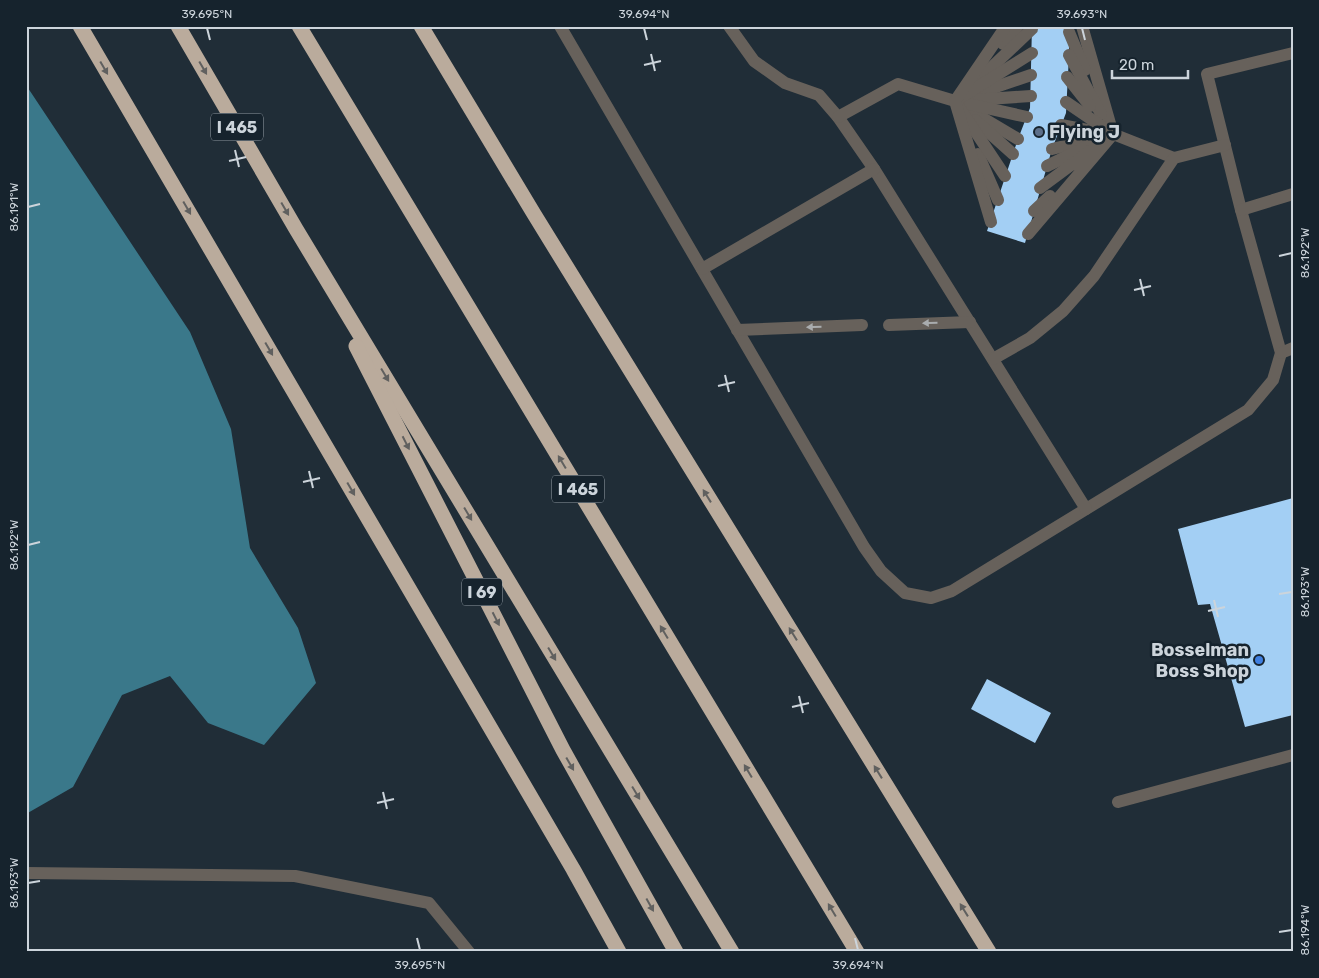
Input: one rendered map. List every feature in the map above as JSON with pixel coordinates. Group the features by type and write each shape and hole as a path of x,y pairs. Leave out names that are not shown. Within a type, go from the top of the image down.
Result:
{"highway":[{"path":"80,26 564,852 619,952"},
{"name":"I 465","path":"178,26 296,229 732,952"},
{"name":"I 465","path":"299,26 857,952"},
{"path":"421,26 534,214 989,952"},
{"name":"I 69","path":"296,229 563,750 676,952"}],"lane":[{"path":"560,26 864,547 881,571 904,593 931,598 952,591 1248,410 1273,380 1287,350 1242,210 1207,74 1293,53"},
{"path":"729,26 754,61 785,83 819,95 838,117 874,168 1086,509"},
{"path":"955,101 1006,26"},
{"path":"955,101 1018,26"},
{"path":"1082,26 1112,134"},
{"path":"955,101 1032,29"},
{"path":"1073,29 1112,134"},
{"path":"955,101 1032,53"},
{"path":"1069,55 1112,134"},
{"path":"955,101 1031,75"},
{"path":"1067,77 1112,134"},
{"path":"838,117 898,84 955,101 1027,117"},
{"path":"955,101 1031,96"},
{"path":"955,101 1018,139"},
{"path":"955,101 1013,154"},
{"path":"955,101 1005,176"},
{"path":"955,101 998,200"},
{"path":"955,101 991,222"},
{"path":"1066,102 1112,134"},
{"path":"1061,125 1112,134 1174,158 1225,145"},
{"path":"1052,149 1112,134"},
{"path":"1047,166 1112,134"},
{"path":"1040,188 1112,134"},
{"path":"1034,211 1112,134"},
{"path":"1028,234 1112,134"},
{"path":"993,359 1030,338 1063,311 1094,276 1174,158"},
{"path":"702,269 874,168"},
{"path":"1242,210 1293,194"},
{"path":"890,325 970,322"},
{"path":"737,330 862,325"},
{"path":"1118,802 1293,755"},
{"path":"26,873 295,876 428,903 469,952"}],"water":[{"path":"26,85 190,332 231,429 250,548 298,628 316,683 264,745 208,723 170,676 122,695 73,787 26,814"}],"building":[{"name":"Flying J","path":"1032,26 1069,26 1069,55 1066,113 1052,149 1025,243 987,231 1030,108"},
{"name":"Bosselman Boss Shop","path":"1293,498 1293,715 1245,727 1210,604 1198,605 1178,529"},
{"path":"987,679 1051,713 1035,743 971,709"}],"place":[{"name":"Flying J","path":"1039,132"},
{"name":"Bosselman Boss Shop","path":"1259,660"}]}
